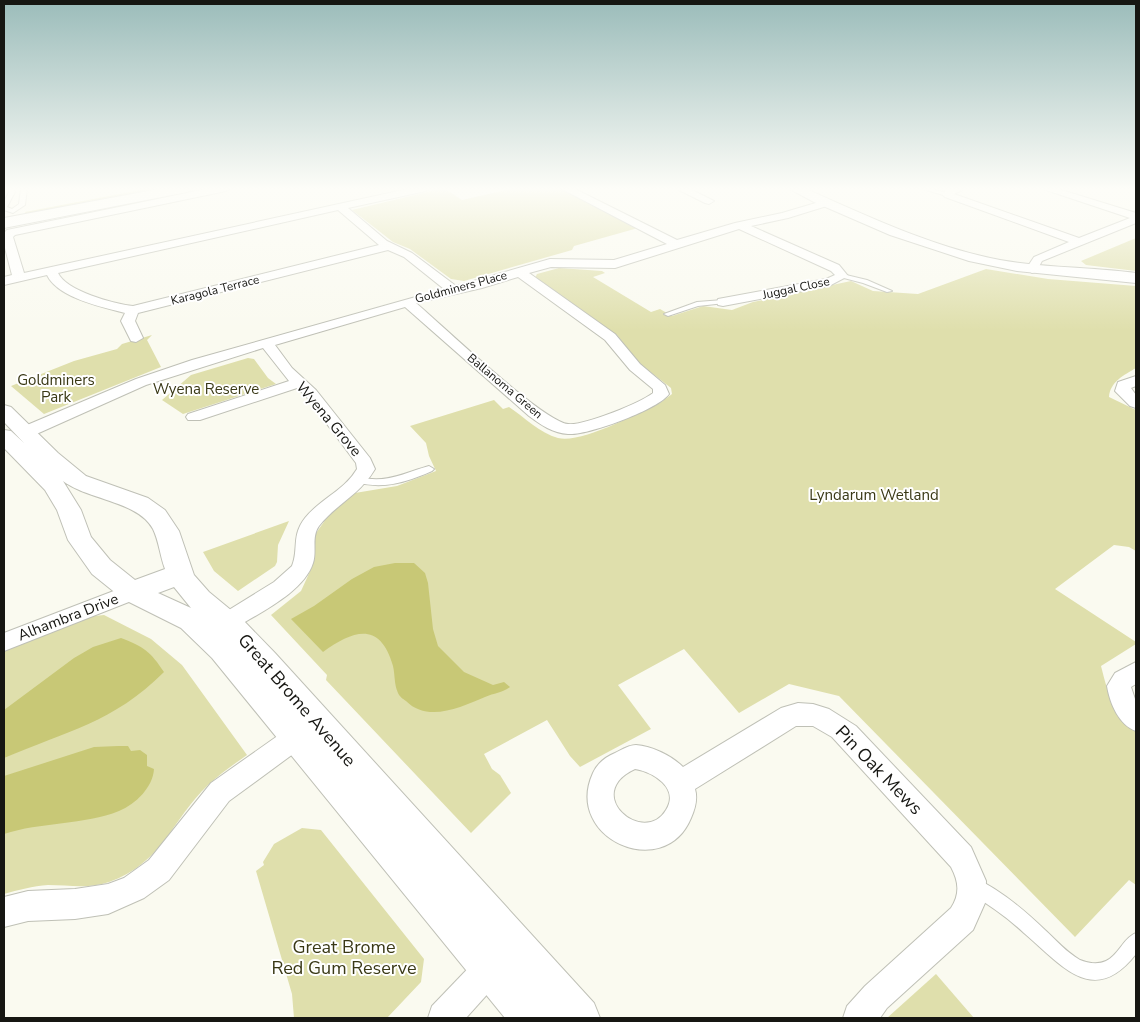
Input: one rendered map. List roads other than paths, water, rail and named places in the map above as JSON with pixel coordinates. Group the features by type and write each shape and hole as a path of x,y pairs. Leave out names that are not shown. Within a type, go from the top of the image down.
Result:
{"street":[{"path":"11,236 19,277"},
{"path":"4,280 205,236"},
{"path":"375,236 388,246 408,254 453,290"},
{"path":"660,236 676,244"},
{"name":"Goldminers Place","path":"15,434 125,400 186,367 407,302 556,262 615,264 704,236"},
{"name":"Juggal Close","path":"723,302 830,282 842,276 835,268 763,236"},
{"path":"912,236 953,252 1032,269 1136,278"},
{"path":"1061,236 1079,242"},
{"path":"1032,269 1038,259 1094,236"},
{"name":"Karagola Terrace","path":"51,270 59,284 69,289 120,308 133,310 388,246"},
{"path":"1046,255 1044,260 1049,271"},
{"name":"Ballanoma Green","path":"407,302 519,401 542,418 564,429 578,430 589,427 649,402 661,394 660,388 635,367 610,337 518,272"},
{"path":"133,310 128,321 136,338"},
{"name":"Wyena Grove","path":"217,628 282,586 298,572 303,564 305,535 311,524 359,480 366,469 364,462 311,393 287,371 266,343"},
{"path":"1136,381 1123,386 1123,391 1136,403"},
{"path":"194,416 300,382"},
{"name":"Great Brome Avenue","path":"15,434 78,480 102,492 135,502 156,515 169,535 174,560 180,574 217,628 502,956 579,1018"},
{"name":"Great Brome Avenue","path":"15,434 62,497 80,540 103,569 132,592 191,620 217,628"},
{"path":"132,592 180,574"},
{"name":"Alhambra Drive","path":"4,642 132,592"},
{"path":"1136,672 1123,680 1119,686 1121,696 1136,720"},
{"name":"Pin Oak Mews","path":"679,784 790,716 800,713 814,714 827,718 846,734 949,842 969,870 974,885"},
{"path":"4,912 28,906 75,904 108,899 134,888 159,870 220,792 306,730"},
{"path":"860,1018 876,997 962,919 969,908 974,885"},
{"path":"444,1018 502,956"},
{"name":"Great Brome Avenue","path":"502,956 532,1018"}],"lane":[{"path":"842,276 865,281 889,292"},
{"path":"668,314 697,304 723,302"},
{"path":"359,480 368,484 386,483 429,469"},
{"path":"974,885 1000,902 1062,958 1079,968 1095,972 1108,970 1120,960 1136,941"}],"park label":[{"name":"Goldminers Park","path":"56,388"},
{"name":"Wyena Reserve","path":"206,389"},
{"name":"Lyndarum Wetland","path":"874,495"},
{"name":"Great Brome Red Gum Reserve","path":"344,958"}]}
